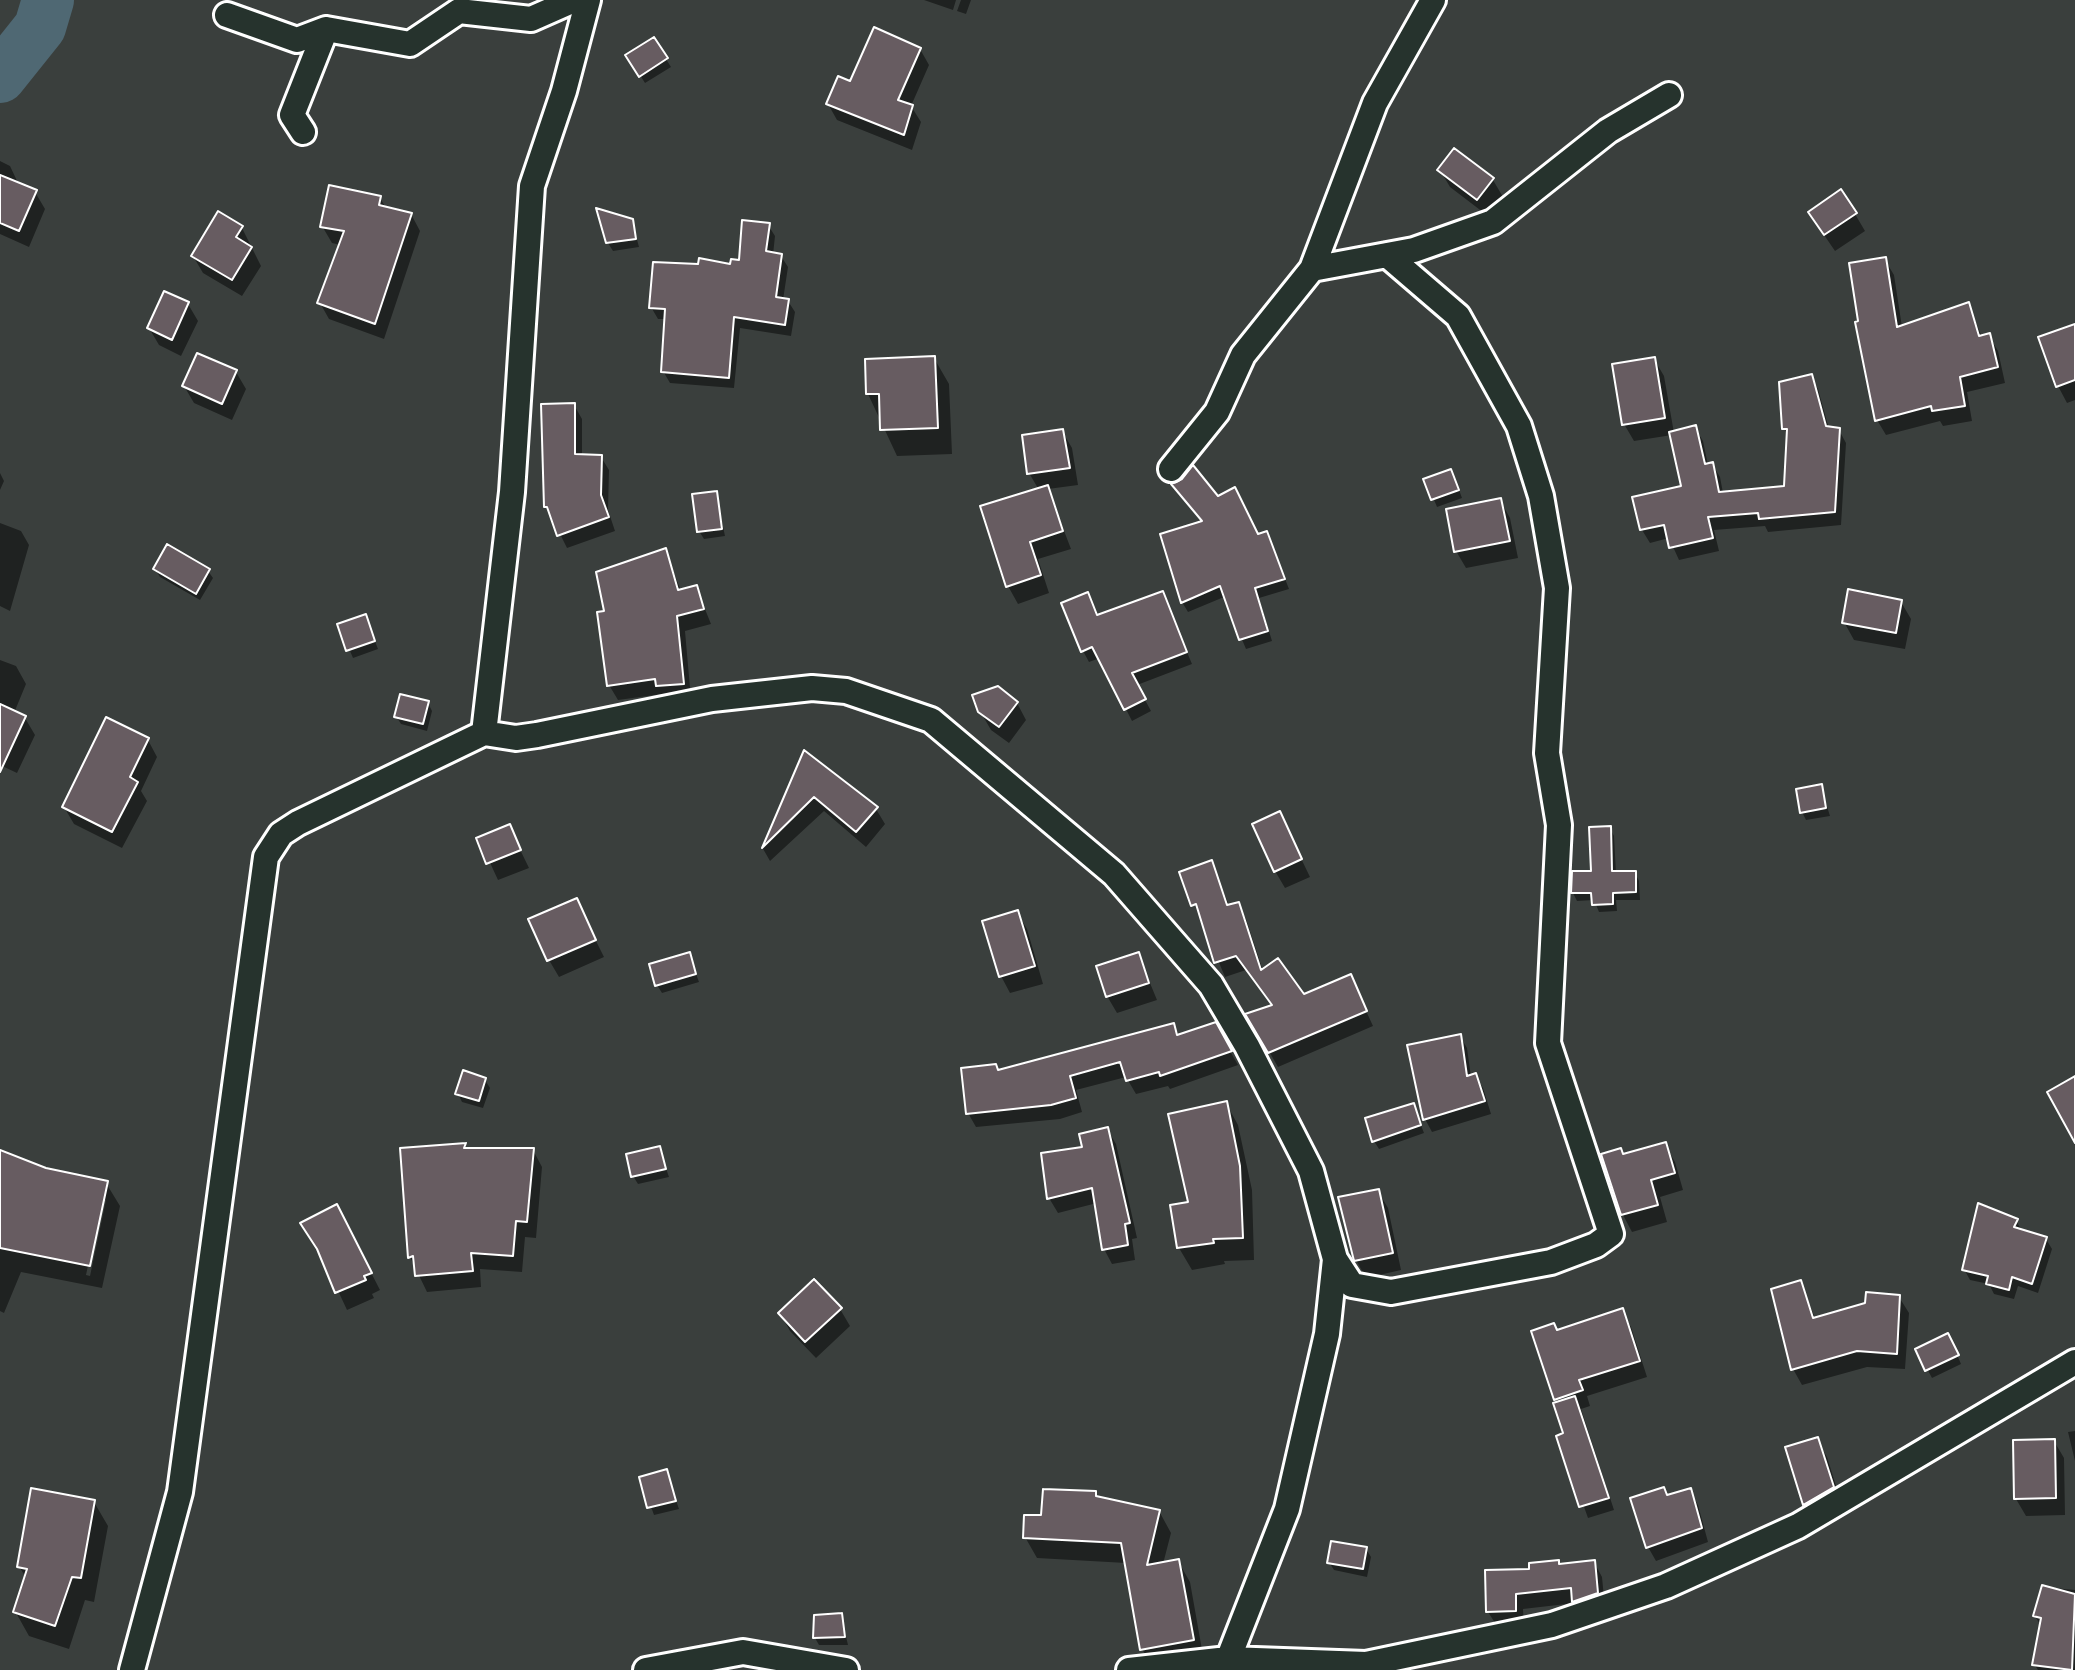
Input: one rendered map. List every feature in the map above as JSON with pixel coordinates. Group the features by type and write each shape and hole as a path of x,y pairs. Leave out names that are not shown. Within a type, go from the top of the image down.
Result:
{"street":[{"path":"227,15 297,40 326,29 410,44 459,11 531,19 574,0"},
{"path":"484,733 512,492 532,186 564,91 588,0"},
{"path":"1171,469 1217,412 1243,355 1312,269 1375,103 1433,0"},
{"path":"303,132 292,115 326,29"},
{"path":"1312,269 1414,250 1493,222 1608,131 1669,95"},
{"path":"132,1670 180,1492 266,857 281,834 298,823 484,733 516,738 712,699 812,688 846,691 931,720 1114,874 1211,985 1247,1046 1311,1171 1335,1259 1352,1285 1391,1292 1551,1262 1596,1245 1611,1234 1548,1043 1559,825 1547,753 1557,588 1541,496 1519,426 1458,316 1387,255"},
{"path":"1226,1665 1287,1509 1327,1334 1335,1259"},
{"path":"1129,1670 1226,1665 1366,1664 1552,1625 1666,1586 1798,1526 2075,1362"},
{"path":"646,1670 743,1652 846,1670"}],"building":[{"path":"874,27 921,48 898,100 913,105 904,135 826,104 838,76 850,81"},
{"path":"654,37 668,58 639,77 625,55"},
{"path":"1454,148 1494,178 1477,200 1437,170"},
{"path":"0,175 37,190 19,231 0,223"},
{"path":"329,185 381,196 379,205 412,213 375,324 317,303 344,231 320,227"},
{"path":"1841,189 1857,213 1824,235 1808,212"},
{"path":"596,208 633,219 636,239 606,243"},
{"path":"218,211 243,226 236,237 252,247 232,280 191,256"},
{"path":"742,220 770,223 766,251 782,254 776,297 789,299 785,325 734,317 729,378 661,372 665,309 649,308 653,262 698,264 699,258 730,264 731,259 739,260"},
{"path":"1886,257 1897,327 1969,302 1979,336 1990,333 1998,367 1960,377 1965,406 1932,411 1931,406 1875,421 1855,322 1858,321 1849,263"},
{"path":"164,291 189,302 172,340 147,328"},
{"path":"2075,324 2075,380 2056,387 2038,337"},
{"path":"197,353 237,370 222,404 182,386"},
{"path":"935,356 938,428 880,430 879,394 866,394 865,359"},
{"path":"1655,357 1665,418 1622,425 1612,364"},
{"path":"1812,374 1826,426 1840,428 1835,512 1759,519 1758,513 1708,517 1713,538 1669,548 1664,525 1640,530 1632,497 1681,486 1669,432 1696,425 1705,464 1713,462 1719,492 1784,486 1787,429 1782,429 1779,382"},
{"path":"575,403 575,454 602,455 601,495 609,517 557,536 547,507 544,507 541,404"},
{"path":"1063,429 1070,468 1027,474 1022,435"},
{"path":"1193,465 1218,496 1235,487 1258,534 1267,531 1285,579 1255,588 1268,631 1239,640 1220,586 1181,603 1160,534 1202,521 1171,484 1182,479"},
{"path":"1451,469 1459,490 1431,500 1423,479"},
{"path":"1048,485 1063,531 1030,542 1041,575 1006,587 980,506"},
{"path":"717,491 722,529 697,532 692,494"},
{"path":"1501,498 1510,541 1454,552 1446,509"},
{"path":"167,544 210,569 196,594 153,569"},
{"path":"666,548 678,590 697,585 704,609 677,616 684,684 656,686 655,679 607,686 597,612 604,611 596,572"},
{"path":"1848,589 1902,600 1896,633 1842,623"},
{"path":"1163,591 1187,652 1132,673 1146,699 1124,710 1092,647 1081,652 1061,603 1088,592 1097,615"},
{"path":"366,614 375,641 346,651 337,624"},
{"path":"998,686 1018,702 999,727 978,712 972,695"},
{"path":"400,694 429,701 423,724 394,717"},
{"path":"0,704 26,716 0,772"},
{"path":"106,717 149,738 130,777 138,782 112,832 62,807"},
{"path":"804,750 878,807 856,832 814,797 762,848"},
{"path":"1822,784 1826,808 1800,813 1796,789"},
{"path":"1280,811 1302,859 1274,872 1252,824"},
{"path":"510,824 521,850 486,864 476,838"},
{"path":"1611,826 1612,871 1636,871 1636,892 1613,893 1613,904 1592,905 1591,893 1571,893 1572,871 1591,871 1589,827"},
{"path":"1212,860 1227,905 1239,902 1261,970 1278,958 1304,994 1351,974 1367,1011 1268,1053 1245,1014 1272,1005 1236,956 1214,963 1196,904 1191,906 1179,872"},
{"path":"577,898 596,940 547,961 528,919"},
{"path":"1018,910 1035,966 999,977 982,921"},
{"path":"690,952 696,974 655,986 649,964"},
{"path":"1139,952 1149,983 1106,997 1096,966"},
{"path":"1216,1022 1232,1051 1160,1076 1159,1072 1126,1081 1120,1062 1070,1076 1076,1098 1051,1105 966,1114 961,1068 996,1064 998,1070 1174,1023 1177,1035"},
{"path":"1461,1034 1467,1076 1476,1073 1485,1101 1423,1120 1407,1045"},
{"path":"463,1070 486,1078 479,1101 455,1094"},
{"path":"2075,1076 2075,1143 2047,1092"},
{"path":"1227,1101 1240,1166 1243,1238 1213,1239 1214,1243 1177,1248 1170,1205 1188,1202 1168,1114"},
{"path":"1414,1103 1421,1125 1372,1142 1365,1118"},
{"path":"1108,1127 1130,1223 1125,1224 1128,1245 1102,1250 1092,1188 1047,1199 1041,1153 1082,1147 1079,1134"},
{"path":"1666,1142 1675,1173 1651,1180 1658,1205 1621,1215 1601,1154 1621,1148 1623,1154"},
{"path":"466,1143 464,1148 534,1148 527,1222 516,1221 513,1256 471,1253 473,1271 415,1276 413,1256 408,1258 400,1148"},
{"path":"660,1146 666,1169 631,1177 626,1154"},
{"path":"0,1150 46,1168 108,1181 90,1266 0,1248"},
{"path":"1379,1189 1393,1253 1354,1261 1338,1197"},
{"path":"1978,1203 2018,1219 2014,1227 2047,1237 2032,1284 2012,1277 2009,1290 1986,1284 1988,1276 1962,1270"},
{"path":"337,1204 372,1273 364,1276 366,1280 335,1293 317,1249 300,1223"},
{"path":"814,1279 842,1308 805,1342 778,1313"},
{"path":"1801,1280 1813,1318 1865,1303 1866,1292 1900,1295 1897,1354 1857,1351 1791,1370 1771,1289"},
{"path":"1623,1308 1640,1361 1579,1380 1583,1390 1554,1400 1531,1331 1554,1323 1557,1330"},
{"path":"1948,1333 1959,1355 1925,1371 1915,1349"},
{"path":"1575,1396 1609,1498 1579,1507 1556,1436 1563,1433 1553,1403"},
{"path":"1818,1437 1834,1487 1803,1505 1785,1447"},
{"path":"2055,1439 2056,1498 2014,1499 2013,1440"},
{"path":"667,1469 676,1501 647,1508 639,1477"},
{"path":"1664,1487 1667,1495 1691,1488 1702,1528 1646,1548 1630,1498"},
{"path":"31,1488 95,1500 81,1578 72,1577 55,1626 13,1612 27,1569 17,1567"},
{"path":"1043,1489 1096,1491 1096,1496 1160,1510 1147,1565 1179,1559 1194,1640 1140,1650 1121,1543 1023,1538 1024,1515 1041,1515"},
{"path":"1331,1541 1367,1547 1363,1569 1327,1563"},
{"path":"1559,1560 1559,1564 1595,1560 1598,1593 1572,1602 1571,1588 1516,1594 1516,1611 1486,1612 1485,1570 1529,1569 1529,1563"},
{"path":"2042,1585 2075,1594 2072,1670 2032,1665 2041,1618 2033,1616"},
{"path":"842,1613 845,1637 813,1638 814,1615"}],"waterway":[{"path":"0,77 40,27 48,0"}]}
